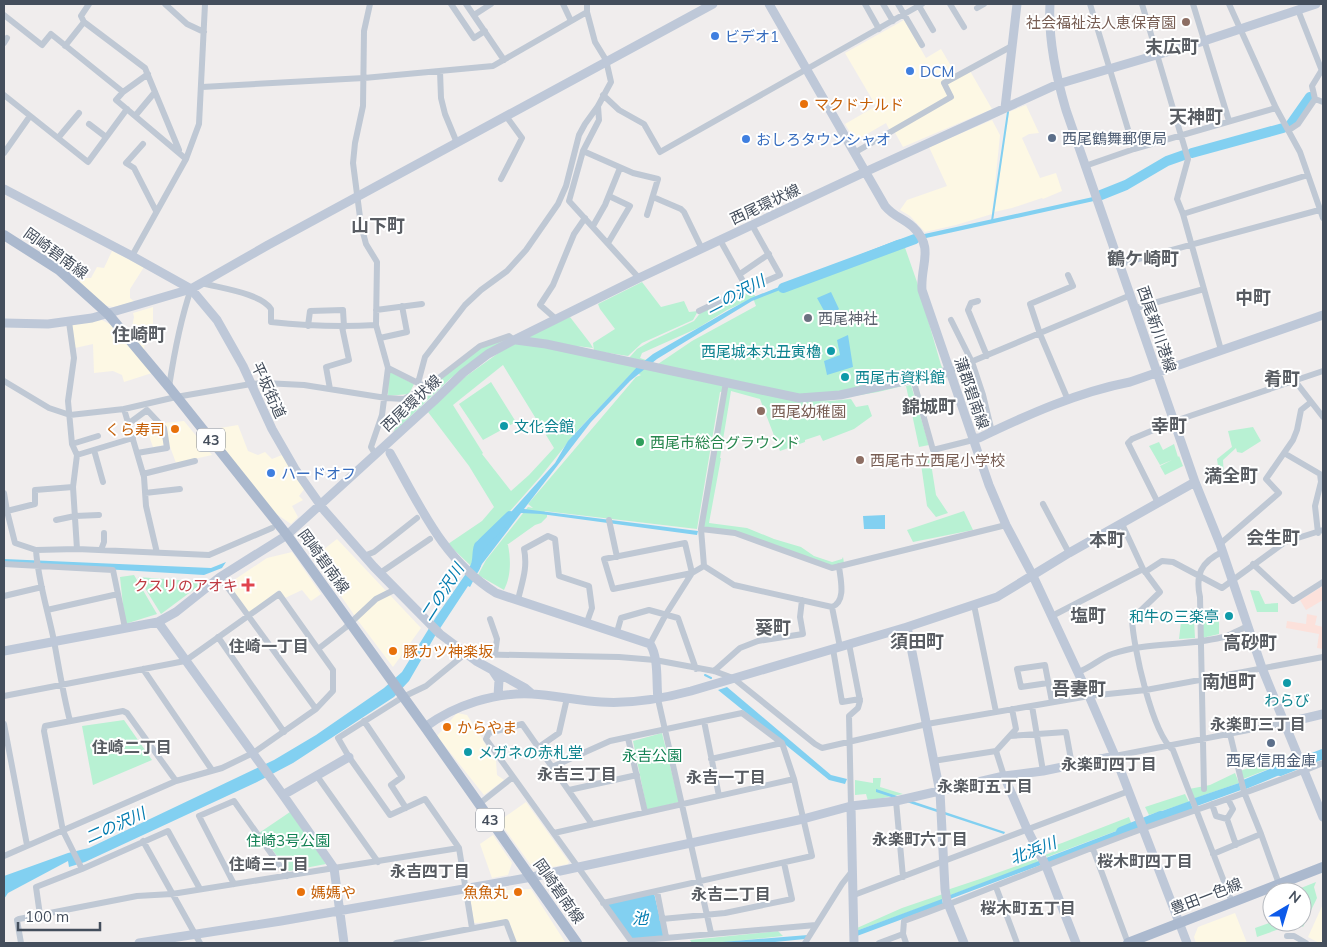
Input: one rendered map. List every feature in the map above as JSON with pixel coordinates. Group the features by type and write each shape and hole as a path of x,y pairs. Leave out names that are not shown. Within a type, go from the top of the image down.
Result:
{"main road":[{"name":"岡崎碧南線","path":"4,235 59,270 108,314 169,388 287,535 426,727 532,877 576,943"},
{"name":"豊田一色線","path":"1284,882 1323,867"},
{"name":"豊田一色線","path":"1128,943 1262,891"}],"street":[{"path":"89,4 81,16 84,22 145,68 180,153"},
{"path":"165,4 187,24 204,32"},
{"path":"4,189 132,256 186,159 200,124 205,4"},
{"path":"370,4 364,31 364,106 355,143 353,163 361,225 366,244 377,262 376,325 388,368 386,398 371,447 376,454"},
{"path":"451,4 474,38 484,32"},
{"path":"466,4 504,60"},
{"path":"474,15 491,4"},
{"path":"563,4 571,21"},
{"path":"418,383 425,357 465,305 481,290 507,271 526,250 558,204 566,186 579,135 611,82 606,60 595,42 586,4"},
{"path":"4,323 48,324 92,318 190,289 606,60 713,4"},
{"name":"蒲郡碧南線","path":"769,4 854,154 890,213 913,227 923,243 926,256 921,280 922,290 989,485 1006,525 1033,576 1090,696 1116,756 1187,943"},
{"path":"865,4 879,29"},
{"path":"883,4 892,21"},
{"path":"898,4 922,45"},
{"path":"950,4 964,27"},
{"path":"977,8 984,4"},
{"path":"1004,108 1017,8 1010,4"},
{"name":"西尾新川港線","path":"1050,4 1052,46 1058,84 1085,166 1262,668 1323,818"},
{"path":"1090,4 1134,149"},
{"path":"1142,4 1188,159 1177,199 1183,214 1221,350"},
{"path":"1193,4 1229,121"},
{"path":"1230,4 1276,108 1289,130 1322,209 1323,218"},
{"name":"西尾環状線","path":"158,622 176,612 220,577 287,535 376,454 388,450 462,373 488,354 514,340 639,278 1058,84 1240,30 1316,4"},
{"path":"603,95 619,110 644,124 660,152 921,5 933,30"},
{"path":"1289,130 1298,124 1315,99 1312,86 1322,69 1298,10"},
{"path":"202,87 364,78 493,66 587,12"},
{"path":"4,15 42,45 51,34 123,92"},
{"path":"65,46 84,22"},
{"path":"854,154 951,97 944,84 1012,46"},
{"path":"440,71 441,98 445,114 457,143"},
{"path":"148,74 123,92 116,100 186,159"},
{"path":"135,116 155,92"},
{"path":"4,95 88,162 128,109"},
{"path":"1315,99 1323,102"},
{"path":"598,106 599,120 583,151 569,200 639,278"},
{"path":"1085,166 1134,149 1276,108"},
{"path":"58,138 79,113"},
{"path":"4,152 30,116"},
{"path":"501,179 522,138 506,116"},
{"path":"89,124 106,137"},
{"path":"143,144 126,162 134,168 156,211"},
{"path":"583,151 620,168 658,180 647,215"},
{"path":"593,226 609,196 620,168"},
{"path":"1183,214 1308,175"},
{"path":"608,243 630,206 609,196"},
{"path":"653,197 681,209 702,249"},
{"path":"1120,264 1322,209"},
{"path":"556,319 540,305 553,285 574,234 585,218"},
{"path":"699,311 780,275 752,225"},
{"path":"720,240 748,290"},
{"path":"740,274 769,254"},
{"name":"平坂街道","path":"132,256 190,289 217,320 251,384 272,429 295,469 320,505 356,548 440,634 465,654 525,688 532,694"},
{"path":"1068,275 1073,286 1030,304 1040,334 1068,400"},
{"path":"202,283 250,295 265,303 271,309 271,322 308,326 343,327 376,325"},
{"path":"169,388 176,346 190,289"},
{"path":"1136,308 1204,289"},
{"path":"4,381 50,408 70,415 148,407 176,397 251,384 304,385 386,398 404,399 427,387 480,346 509,336 514,340 546,344 799,398 840,395 949,371 1131,295"},
{"path":"978,301 971,303 968,310 987,356"},
{"path":"376,310 422,304"},
{"path":"380,338 408,332 402,306"},
{"path":"308,326 310,311 343,310 343,327 349,360 326,367 330,389"},
{"path":"913,378 933,450 969,441 973,438 979,438 1068,400 1102,388 1158,373 1323,315"},
{"path":"951,320 972,362 983,395 992,432"},
{"path":"69,322 74,358 68,401 72,444 77,455 73,487 76,548"},
{"path":"388,368 427,387"},
{"path":"1158,503 1128,443 1132,439 1175,421 1323,371"},
{"path":"1295,381 1323,417"},
{"path":"704,566 701,529 726,382"},
{"path":"1204,790 1198,576 1209,560 1279,493 1266,479 1293,440 1301,410 1311,402"},
{"path":"128,424 148,407"},
{"path":"137,453 167,448 164,428 148,407"},
{"path":"124,408 144,474 146,506 157,552"},
{"path":"72,444 98,436"},
{"path":"77,455 133,438"},
{"path":"94,450 104,482"},
{"path":"388,450 441,540 464,569 477,580 496,593 650,644 655,660 658,699 711,933"},
{"path":"1052,616 1144,570 1168,561 1222,588 1285,542 1321,532 1314,506 1321,482 1320,474 1284,453"},
{"path":"144,474 195,461"},
{"path":"426,727 440,716 470,704 498,696 532,694 601,702 658,699 907,627 996,597 1069,553 1195,482"},
{"path":"5,510 35,504 35,490 73,487"},
{"path":"145,493 180,489"},
{"path":"4,493 5,510 15,543 36,550 76,548 209,555 272,528"},
{"path":"1043,504 1069,553"},
{"path":"56,520 75,516 99,515"},
{"path":"364,556 374,552 417,518"},
{"path":"610,520 617,557"},
{"path":"1122,524 1144,570 1160,592 1132,619 1146,690 1154,716 1168,746 1173,750 1232,902"},
{"path":"701,529 735,532 832,568 1006,525"},
{"path":"101,550 104,542 104,533"},
{"path":"518,600 526,571 524,549 548,536 555,539 559,576 589,586 592,608 588,622"},
{"path":"377,570 430,539"},
{"path":"650,644 666,614 692,573 685,543 604,559 613,589 692,573 704,566"},
{"path":"36,550 37,566 70,721"},
{"path":"4,564 113,570 125,628"},
{"path":"1253,564 1293,601 1323,582"},
{"path":"704,566 734,585 832,607 837,605 841,597 838,566"},
{"path":"220,577 316,709"},
{"path":"4,596 42,587"},
{"path":"318,649 351,623 376,599 396,589"},
{"path":"47,610 118,594"},
{"path":"4,696 184,661 278,594 333,670 333,691 316,709 253,753 222,768 176,781 4,856"},
{"path":"714,671 740,648 758,641 802,634 800,616 802,600"},
{"path":"974,605 996,712"},
{"path":"832,607 841,647 860,699 858,708 850,716 854,941"},
{"path":"617,632 621,618 649,610 678,618 696,669"},
{"path":"490,619 498,639 495,654"},
{"path":"4,651 158,622 184,661 253,753 334,868 344,943"},
{"path":"1078,672 1111,654 1158,645 1200,641 1228,635 1248,626"},
{"path":"907,627 940,792 945,889 948,903 964,943"},
{"path":"218,637 284,732"},
{"path":"841,647 842,702 860,699"},
{"path":"472,928 459,848 425,799 390,815 349,757 338,738 403,697 426,686 465,654 619,657 655,660 714,671 733,678 818,747 822,748 927,724 1090,696 1146,690 1323,658"},
{"path":"1048,683 1021,687 1017,669 1045,665 1052,702"},
{"path":"143,669 212,770"},
{"path":"491,669 497,675 498,696"},
{"path":"538,747 559,733 567,698"},
{"path":"1032,706 1043,771"},
{"path":"933,761 996,751 1016,730 1012,709"},
{"path":"80,867 63,831 44,731 45,726 126,713 176,781"},
{"path":"552,767 610,741 742,713 782,743 794,779 812,856 603,903"},
{"path":"139,943 340,911 532,877 803,819 851,806 896,801 1004,776 1043,771 1323,714"},
{"path":"364,721 402,777 392,785 406,808"},
{"path":"704,721 719,796"},
{"path":"4,724 27,845"},
{"path":"592,824 522,724 489,733 486,740 631,942 666,937 816,924"},
{"path":"1010,736 1066,732 1072,765"},
{"path":"1230,734 1244,792 1278,882"},
{"path":"628,738 645,812"},
{"path":"712,759 782,743"},
{"path":"996,751 1004,776 1027,829 1045,863 1076,943"},
{"path":"283,795 349,757"},
{"path":"906,943 903,934 904,921 948,903 996,887 1045,863 1093,849 1143,827 1228,799 1323,763"},
{"path":"569,790 637,775"},
{"path":"318,776 378,862"},
{"path":"479,804 513,777"},
{"path":"554,833 794,779"},
{"path":"854,895 1129,791"},
{"path":"1227,819 1233,810 1228,799"},
{"path":"234,884 199,816 234,801 287,876"},
{"path":"896,801 903,877"},
{"path":"1212,804 1216,816 1227,819"},
{"path":"1227,819 1236,844"},
{"path":"40,916 36,887 168,831 200,889"},
{"path":"1214,854 1261,834"},
{"path":"143,841 200,943"},
{"path":"21,943 17,920 19,919 137,896 172,894 459,848"},
{"path":"1093,849 1128,943"},
{"path":"662,919 725,913 792,899 784,863"},
{"path":"804,943 853,870"},
{"path":"996,887 1017,943"},
{"path":"657,891 666,937"},
{"path":"396,943 506,922 514,943"},
{"path":"879,943 903,934"},
{"path":"1287,936 1294,936 1306,943"}],"shaded area":[{"path":"904,20 926,58 941,49 958,78 970,71 992,109 903,147 893,129 890,131 886,123 855,141 845,124 876,106 845,53"},
{"path":"1026,105 1039,133 1029,134 1022,138 1040,178 1056,173 1062,191 1043,199 994,212 1009,112"},
{"path":"992,120 1000,135 992,214 925,232 910,216 900,210 907,200 947,186 929,147"},
{"path":"112,251 144,267 130,289 130,298 135,302 113,307 103,305 79,283 82,278 91,278 97,267 104,268"},
{"path":"153,307 153,334 145,335 144,352 138,346 135,334 136,326 132,327 133,313"},
{"path":"102,320 113,326 152,373 124,382 122,375 113,371 94,373 93,344 75,348 72,325"},
{"path":"184,421 212,455 176,463 169,444 153,447 148,433 160,430 164,423"},
{"path":"238,425 248,451 258,455 265,452 272,459 282,455 305,488 299,496 303,500 292,506 298,517 291,524 275,513 208,430"},
{"path":"337,539 421,628 393,667 314,557"},
{"path":"292,552 321,594 311,601 302,590 285,598 279,590 248,614 228,584 267,558"},
{"path":"1323,586 1323,600 1306,610 1300,600"},
{"path":"1307,614 1317,616 1315,625 1323,627 1323,649 1317,648 1319,634 1286,628 1287,621 1306,624"},
{"path":"457,713 467,715 496,760 497,775 504,780 484,795 437,736"},
{"path":"526,802 569,862 568,864 542,869 530,864 499,821"},
{"path":"493,835 512,863 508,875 492,878 480,844"},
{"path":"531,889 565,942 516,943 509,921 474,923 470,897 504,890"},
{"path":"1323,904 1323,943 1308,937 1312,932"},
{"path":"1235,913 1247,943 1196,943 1194,937 1198,927"}],"green space":[{"path":"902,239 917,282 941,365 947,378 928,380 878,392 818,402 851,399 856,407 868,405 872,416 854,429 823,441 820,435 780,451 760,399 731,391 709,523 747,528 801,547 814,556 832,562 843,557 844,563 831,566 749,537 705,528 702,525 725,391 720,392 697,529 544,511 547,513 547,517 541,523 535,525 507,545 510,568 504,590 478,575 486,560 528,507 533,508 528,504 636,377 641,375 633,372 577,431 541,476 495,528 477,541 471,566 448,544 482,521 494,507 469,466 428,412 465,377 514,342 570,317 593,348 577,346 594,351 593,343 615,329 598,304 642,282 661,307 684,301 689,312 698,311 693,320 642,343 628,356 602,352 629,358 637,349 651,341 694,321 701,312 751,290 756,297","holes":["753,298 756,306 692,341 658,364 640,358 642,353 698,328 727,310","503,365 554,448 511,491 482,454 453,405"]},
{"path":"504,340 451,378 393,433 407,402 480,348"},
{"path":"389,371 414,384 409,394 388,396"},
{"path":"491,382 516,422 483,440 459,404"},
{"path":"911,385 929,445 919,447 906,386"},
{"path":"1253,427 1261,441 1242,453 1237,452 1236,448 1223,460 1224,479 1216,470 1218,466 1217,459 1232,447 1228,431"},
{"path":"1159,442 1163,450 1174,444 1183,466 1165,475 1160,466 1172,460 1160,465 1149,446"},
{"path":"930,457 936,495 948,513 936,517 927,506 921,464"},
{"path":"964,511 973,530 913,542 907,530"},
{"path":"134,575 157,614 125,624 120,577"},
{"path":"138,577 204,582 161,614"},
{"path":"1250,590 1259,591 1265,604 1278,603 1278,612 1257,612"},
{"path":"1212,611 1219,615 1219,634 1202,638 1201,612"},
{"path":"1194,619 1195,638 1179,639 1181,622"},
{"path":"124,720 152,760 93,785 82,726"},
{"name":"永吉公園","path":"662,733 679,802 647,810 633,741"},
{"path":"1287,755 1289,761 1243,779 1240,771"},
{"path":"1235,773 1239,783 1193,799 1189,789 1210,785"},
{"path":"873,778 881,778 880,787 903,794 868,801 866,794 855,795 855,780 873,783"},
{"path":"1185,794 1189,802 1149,815 1145,807"},
{"name":"住崎3号公園","path":"290,812 326,864 289,871 259,833"},
{"path":"1129,817 1132,825 1047,857 1045,855 1055,851 1042,847 1039,842 1053,846"},
{"path":"1036,859 1039,862 948,896 947,890"},
{"path":"1316,882 1314,887 1317,898 1312,908 1312,884"},
{"path":"943,894 944,899 856,931 857,928 902,908"},
{"path":"1262,926 1262,932 1271,932 1257,937 1255,928"},
{"path":"778,931 783,936 716,943 692,943 690,940"}],"water":[{"path":"1093,197 1094,201 899,244 752,301 657,359 630,381 591,422 524,509 698,531 697,535 521,513 482,564 470,587 468,586 435,636 409,681 394,697 293,763 257,782 85,862 69,867 68,861 8,893 4,899 4,876 68,853 89,848 274,760 316,735 384,688 402,672 436,617 476,559 472,563 475,547 500,523 496,532 511,512 555,463 568,441 638,366 653,354 751,298 897,240"},
{"path":"831,292 839,309 828,318 817,298"},
{"path":"848,335 853,367 827,375 824,361 840,355 837,340"},
{"path":"885,515 885,529 864,529 863,516"},
{"path":"4,559 211,568 226,562 222,568 204,575 4,563"},
{"path":"727,687 831,775 847,779 845,784 829,780 718,690"},
{"path":"1289,761 1294,769 1246,789 1243,780"},
{"path":"1239,783 1241,790 1197,806 1192,799"},
{"path":"876,789 1005,832 1004,834 876,792"},
{"path":"1190,801 1193,809 1150,824 1148,816"},
{"name":"北浜川","path":"1132,825 1135,830 1048,863 1046,858"},
{"name":"北浜川","path":"1039,861 1041,865 950,899 950,895"},
{"name":"池","path":"654,893 664,936 649,938 649,943 643,943 643,939 631,940 605,903"},
{"path":"942,899 943,904 857,936 856,931"},
{"path":"808,935 805,939 765,943 710,943"}],"waterway":[{"name":"二の沢川","path":"1291,124 1310,97"},
{"path":"992,221 1008,112"},
{"name":"二の沢川","path":"1192,153 1283,128"},
{"name":"二の沢川","path":"1101,195 1126,185 1167,161 1184,155"},
{"name":"二の沢川","path":"783,288 915,239"},
{"name":"二の沢川","path":"474,569 479,546 510,516"},
{"path":"705,675 711,678"},
{"name":"北浜川","path":"1280,771 1323,754"},
{"name":"北浜川","path":"1121,832 1161,816"}],"place":[{"name":"社会福祉法人恵保育園","path":"1186,22"},
{"name":"ビデオ1","path":"715,36"},
{"name":"DCM","path":"910,71"},
{"name":"マクドナルド","path":"804,104"},
{"name":"西尾鶴舞郵便局","path":"1052,138"},
{"name":"おしろタウンシャオ","path":"746,139"},
{"name":"西尾神社","path":"808,318"},
{"name":"西尾城本丸丑寅櫓","path":"831,351"},
{"name":"西尾市資料館","path":"845,377"},
{"name":"西尾幼稚園","path":"761,411"},
{"name":"文化会館","path":"504,426"},
{"name":"くら寿司","path":"175,429"},
{"name":"西尾市総合グラウンド","path":"640,442"},
{"name":"西尾市立西尾小学校","path":"860,460"},
{"name":"ハードオフ","path":"271,473"},
{"name":"クスリのアオキ","path":"248,585"},
{"name":"和牛の三楽亭","path":"1229,616"},
{"name":"豚カツ神楽坂","path":"393,651"},
{"name":"わらび","path":"1287,683"},
{"name":"からやま","path":"447,727"},
{"name":"西尾信用金庫","path":"1271,743"},
{"name":"メガネの赤札堂","path":"468,752"},
{"name":"媽媽や","path":"301,892"},
{"name":"魚魚丸","path":"518,892"}],"district":[{"name":"末広町","path":"1172,46"},
{"name":"天神町","path":"1196,116"},
{"name":"山下町","path":"378,225"},
{"name":"鶴ケ崎町","path":"1143,258"},
{"name":"中町","path":"1253,297"},
{"name":"住崎町","path":"139,334"},
{"name":"肴町","path":"1282,378"},
{"name":"錦城町","path":"929,406"},
{"name":"幸町","path":"1169,425"},
{"name":"満全町","path":"1231,475"},
{"name":"会生町","path":"1273,537"},
{"name":"本町","path":"1107,539"},
{"name":"塩町","path":"1088,615"},
{"name":"葵町","path":"773,627"},
{"name":"須田町","path":"917,641"},
{"name":"高砂町","path":"1250,642"},
{"name":"住崎一丁目","path":"269,646"},
{"name":"南旭町","path":"1229,681"},
{"name":"吾妻町","path":"1079,688"},
{"name":"永楽町三丁目","path":"1258,724"},
{"name":"住崎二丁目","path":"132,747"},
{"name":"永楽町四丁目","path":"1109,764"},
{"name":"永吉三丁目","path":"577,774"},
{"name":"永吉一丁目","path":"726,777"},
{"name":"永楽町五丁目","path":"985,786"},
{"name":"永楽町六丁目","path":"920,839"},
{"name":"桜木町四丁目","path":"1145,861"},
{"name":"住崎三丁目","path":"269,864"},
{"name":"永吉四丁目","path":"430,871"},
{"name":"永吉二丁目","path":"731,894"},
{"name":"桜木町五丁目","path":"1028,908"}]}
